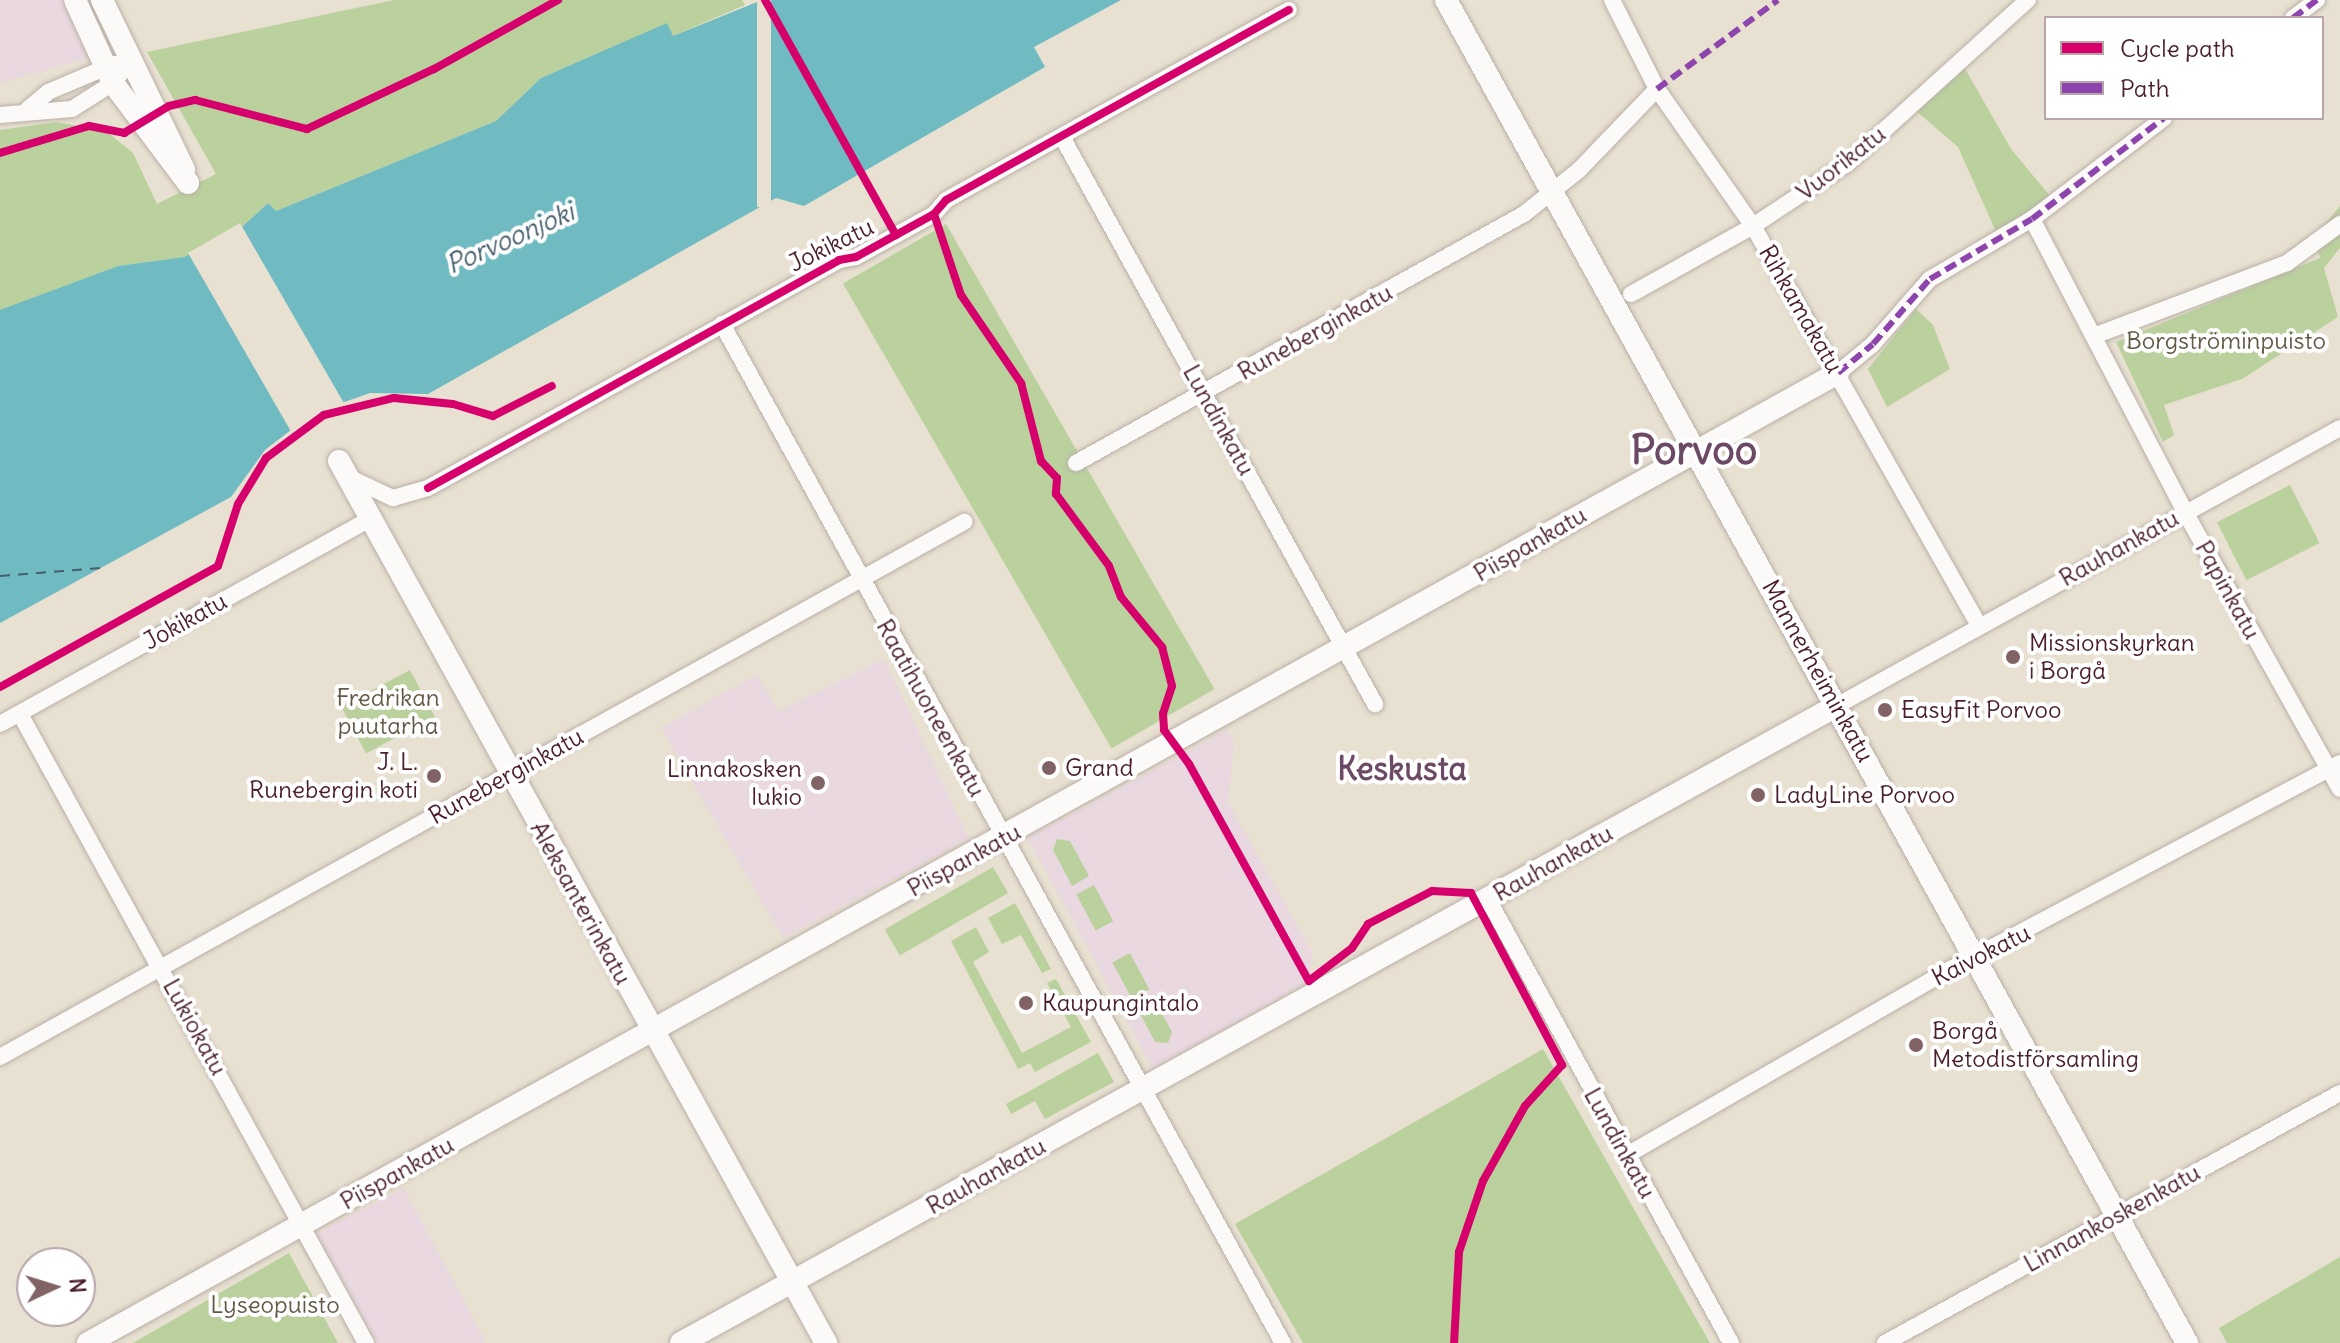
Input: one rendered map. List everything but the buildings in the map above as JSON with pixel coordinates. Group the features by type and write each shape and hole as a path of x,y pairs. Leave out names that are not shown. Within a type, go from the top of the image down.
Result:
{"main road":[{"path":"75,0 108,74 188,183 173,139 102,0"},
{"name":"Mannerheiminkatu","path":"1446,0 1551,195 1838,705 2187,1343"},
{"name":"Piispankatu","path":"88,1343 1838,373"},
{"name":"Aleksanterinkatu","path":"343,469 826,1343"},
{"name":"Rauhankatu","path":"681,1343 1838,705"}],"street":[{"name":"Rihkamakatu","path":"1612,0 1657,89 1753,226 1979,626"},
{"name":"Vuorikatu","path":"1631,294 1753,226 1848,163 2028,0"},
{"path":"2296,16 2317,0"},
{"name":"Jokikatu","path":"343,469 393,498 428,488 839,260 882,243 934,214 946,200 1289,10"},
{"path":"28,109 48,92 108,74 131,61"},
{"path":"0,115 28,109 72,109 108,74"},
{"name":"Runeberginkatu","path":"1076,463 1204,394 1551,195 1657,89"},
{"path":"1838,373 1873,344 1930,279 2032,219 2161,120"},
{"name":"Lundinkatu","path":"1062,137 1375,704"},
{"name":"Papinkatu","path":"2032,219 2185,512 2334,766 2340,789"},
{"path":"2094,336 2287,263 2325,240 2340,224"},
{"name":"Raatihuoneenkatu","path":"722,324 1002,839 1283,1343"},
{"name":"Rauhankatu","path":"1838,705 2340,428"},
{"name":"Jokikatu","path":"0,724 370,519"},
{"name":"Runeberginkatu","path":"0,1057 964,522"},
{"name":"Lukiokatu","path":"20,714 162,966 366,1343"},
{"name":"Kaivokatu","path":"1627,1155 1976,959 2334,766"},
{"name":"Lundinkatu","path":"1488,899 1731,1343"},
{"name":"Linnankoskenkatu","path":"1885,1343 2340,1093"}],"shaded area":[{"path":"0,0 63,0 88,58 0,83"},
{"name":"Linnakosken lukio","path":"884,659 969,839 783,938 661,728 756,675 779,711"},
{"path":"1227,730 1234,742 1228,802 1312,952 1309,981 1153,1069 1028,838"},
{"path":"404,1188 486,1343 378,1343 316,1234"}],"green space":[{"path":"394,0 742,0 745,5 673,36 667,24 541,78 496,121 276,211 268,203 243,226 184,257 118,266 0,312 0,130 56,122 106,131 133,153 157,204 216,174 147,52"},
{"path":"1964,67 2011,149 2050,196 1997,234 1958,147 1915,110"},
{"name":"Borgströminpuisto","path":"2340,206 2340,248 2324,268 2338,317 2242,379 2164,405 2174,435 2163,442 2116,342 2320,258 2314,238"},
{"path":"946,224 1214,689 1111,749 843,284"},
{"path":"1916,309 1933,325 1950,369 1887,407 1868,369"},
{"path":"2290,485 2320,543 2246,580 2217,522"},
{"name":"Fredrikan puutarha","path":"410,670 435,717 366,753 341,707"},
{"path":"1057,839 1070,841 1089,876 1072,886 1053,850"},
{"path":"993,867 1008,893 900,955 885,929"},
{"path":"1094,885 1113,921 1096,931 1076,894"},
{"path":"1015,903 1051,969 1042,973 1021,935 1002,944 988,918"},
{"path":"976,927 989,952 973,962 1022,1053 1071,1027 1047,983 1056,979 1091,1042 1035,1072 1030,1063 1018,1069 951,941"},
{"path":"1130,953 1149,989 1132,999 1112,962"},
{"path":"1153,997 1172,1032 1168,1043 1155,1042 1136,1006"},
{"path":"1543,1049 1710,1343 1303,1343 1235,1224"},
{"path":"1098,1053 1114,1082 1045,1119 1035,1101 1011,1114 1006,1104"},
{"name":"Lyseopuisto","path":"289,1253 338,1343 133,1343"},
{"path":"2340,1257 2340,1343 2227,1343 2219,1328"}],"water":[{"name":"Porvoonjoki","path":"762,0 1121,0 1034,47 1045,67 804,206 776,198 428,394 370,393 313,413 265,450 231,497 0,623 0,310 118,266 184,257 243,226 268,203 276,211 496,121 541,78 667,23 673,36"}],"pier":[{"path":"757,0 771,0 771,207 757,207"},
{"path":"240,223 344,403 292,433 188,253"}],"ferry route":[{"path":"0,576 101,568"}],"marked path":[{"path":"1657,89 1778,0"},
{"path":"2296,16 2317,0"},
{"path":"1838,373 1873,344 1930,279 2032,219 2161,120"}],"cycle path":[{"path":"0,153 89,126 124,133 169,106 195,100 307,129 434,69 558,0"},
{"path":"765,0 896,235"},
{"path":"428,488 839,260 856,257 934,214 946,200 1289,10"},
{"path":"934,214 961,295 1021,383 1041,461 1057,478 1056,494 1109,566 1121,597 1162,647 1172,686 1163,714 1164,730 1189,764 1309,981 1352,948 1368,924 1432,891 1471,893 1562,1065 1525,1106 1483,1181 1459,1252 1454,1343"},
{"path":"0,687 218,566 238,504 266,458 324,415 394,398 453,404 493,416 552,386"}],"place":[{"name":"Missionskyrkan i Borgå","path":"2013,657"},
{"name":"EasyFit Porvoo","path":"1885,710"},
{"name":"Grand","path":"1049,768"},
{"name":"J. L. Runebergin koti","path":"434,776"},
{"name":"Linnakosken lukio","path":"818,783"},
{"name":"LadyLine Porvoo","path":"1758,795"},
{"name":"Kaupungintalo","path":"1026,1003"},
{"name":"Borgå Metodistförsamling","path":"1916,1045"}],"district":[{"name":"Porvoo","path":"1694,450"},
{"name":"Keskusta","path":"1402,769"}]}
